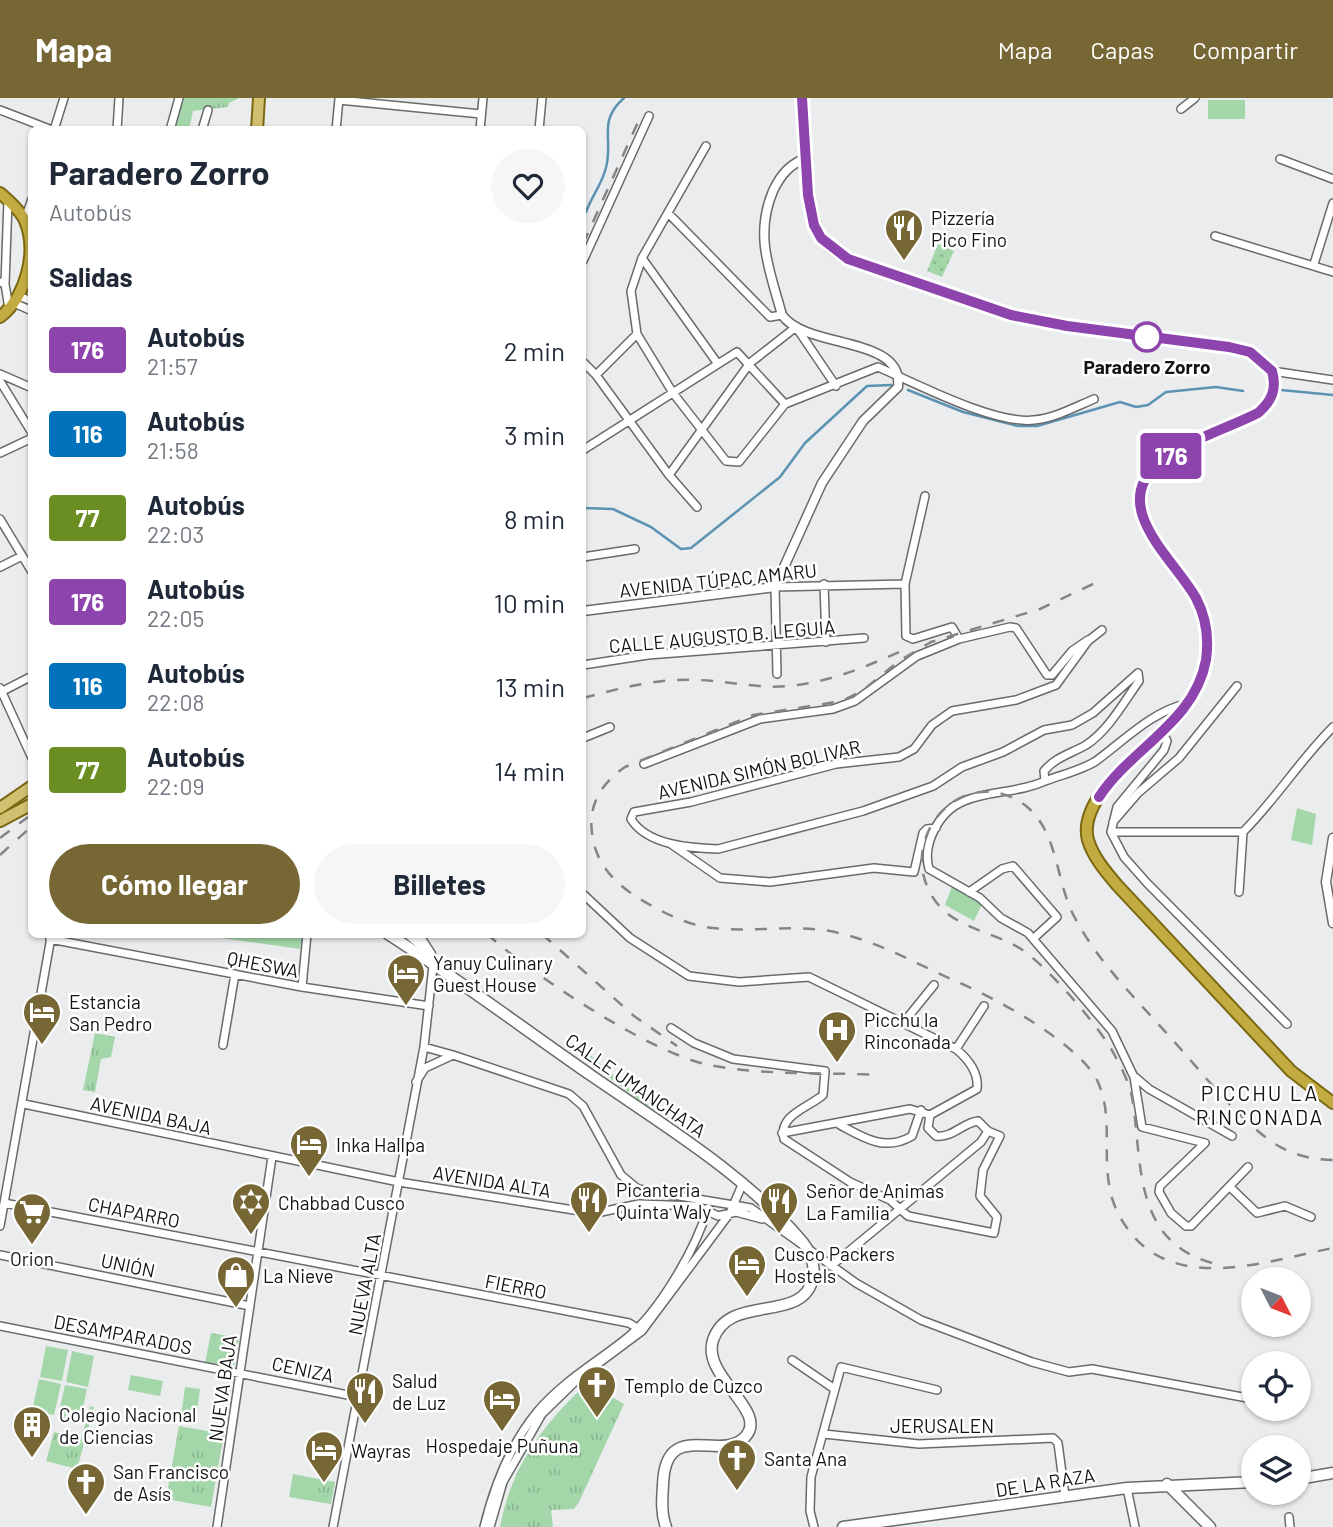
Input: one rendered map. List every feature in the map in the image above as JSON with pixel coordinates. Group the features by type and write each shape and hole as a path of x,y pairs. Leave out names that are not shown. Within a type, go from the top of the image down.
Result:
{"highway":[{"path":"802,98 808,157 808,195 814,225 821,238 848,259 1011,315 1067,326 1250,352 1272,371 1274,390 1267,405 1258,413 1159,463 1148,476 1141,493 1140,509 1146,526 1191,590 1205,621 1206,662 1189,702 1108,782 1099,797 1087,838 1102,867 1291,1071 1333,1103"},
{"path":"4,196 25,219 28,250"},
{"path":"10,306 28,262"}],"main road":[{"path":"257,126 260,98"},
{"path":"0,808 28,789"},
{"path":"0,821 28,806"},
{"name":"CALLE UMANCHATA","path":"394,938 694,1146 786,1224 807,1247"},
{"path":"666,1527 663,1485 670,1458 685,1445 734,1444 748,1435 752,1425 747,1409 715,1366 711,1350 716,1332 724,1322 738,1314 788,1303 804,1296 812,1284 814,1269 807,1247"},
{"path":"1311,1476 1333,1472"},
{"name":"DE LA RAZA","path":"843,1527 1127,1488 1241,1482"},
{"path":"1167,1484 1210,1527"}],"street":[{"path":"54,126 64,98"},
{"path":"117,126 119,98"},
{"path":"171,126 178,98"},
{"path":"480,126 482,98"},
{"path":"539,126 542,98"},
{"path":"1183,98 1181,109 1195,98"},
{"path":"336,126 339,99 481,114"},
{"path":"0,110 42,126"},
{"path":"203,126 208,110"},
{"path":"586,253 649,116"},
{"path":"706,146 642,258 631,284 638,334 673,393 726,461 735,464 739,462 785,404 836,386 878,367 997,416 1019,420 1051,417 1094,399"},
{"path":"808,157 797,161 780,177 765,211 762,230 782,315 796,327 836,386"},
{"path":"1280,159 1333,179"},
{"path":"4,196 2,283 10,306"},
{"path":"1314,264 1333,203"},
{"path":"25,219 28,210"},
{"path":"668,213 770,317 782,315"},
{"path":"1215,236 1314,264 1333,272"},
{"path":"586,237 592,237"},
{"path":"642,258 718,364"},
{"path":"10,306 28,301"},
{"path":"10,306 28,310"},
{"path":"669,475 750,363 796,327"},
{"path":"777,674 775,587 822,483 863,421 895,392 899,376 896,366 886,356 796,327"},
{"path":"596,374 638,334"},
{"path":"586,448 737,352 785,404"},
{"path":"586,365 596,374 669,475 697,507"},
{"path":"1272,371 1333,380"},
{"path":"0,374 28,386"},
{"path":"0,380 28,428"},
{"path":"0,453 28,437"},
{"path":"925,496 902,584 906,636 913,639 954,627 959,639"},
{"path":"0,519 28,567"},
{"path":"586,557 635,549"},
{"path":"0,567 20,557"},
{"path":"824,584 826,642"},
{"name":"AVENIDA TÚPAC AMARU","path":"586,611 775,587 902,584"},
{"path":"644,764 760,719 833,709 855,701 917,656 959,639 1012,627 1019,631 1047,675 1058,669 1081,643 1088,641"},
{"name":"AVENIDA SIMÓN BOLIVAR","path":"664,840 647,836 631,819 634,813 726,794 836,764 899,757 914,749 932,725 952,711 1016,700 1056,685 1088,641 1102,630"},
{"name":"CALLE AUGUSTO B. LEGUIA","path":"586,665 648,655 864,638"},
{"path":"664,840 718,849 863,811 933,786 962,767 1003,752 1044,730 1072,725 1093,713 1138,673 1139,681 1099,734 1086,745 1054,759 1044,771 1045,781"},
{"path":"28,678 1,691 28,751"},
{"path":"1113,823 1138,793 1179,758 1237,686"},
{"path":"1189,702 1170,707 1147,721 1093,763 1026,790 964,801 936,828 927,851 929,869 969,892 1001,918 1034,939 1112,1031 1134,1077 1142,1127 1205,1143 1160,1186 1159,1192 1171,1213 1186,1226 1191,1226 1248,1167"},
{"path":"586,737 610,727"},
{"path":"1239,892 1243,832 1282,790 1307,753 1333,727"},
{"path":"1162,731 1167,741 1164,750 1117,807 1111,832 1124,857 1147,883 1287,1024"},
{"path":"664,840 702,863 720,878 770,882 874,868 912,872 917,868 923,833 927,829 936,828"},
{"path":"1111,832 1243,832"},
{"path":"1333,838 1326,882 1333,923"},
{"path":"700,848 702,863"},
{"path":"969,892 1002,869 1013,866 1057,917 1034,939"},
{"path":"586,897 630,938 689,976 739,982 809,977 956,1049 972,1068 977,1079 976,1088 930,1115"},
{"path":"0,1226 24,1104 51,938"},
{"name":"QHESWA","path":"56,938 302,987 429,1006"},
{"path":"302,987 307,938"},
{"path":"412,938 431,954"},
{"path":"421,938 431,954 433,966"},
{"name":"NUEVA ALTA","path":"333,1527 383,1278 424,1047 433,966"},
{"path":"223,1045 235,974"},
{"path":"904,1022 934,985"},
{"path":"956,1049 984,1006"},
{"path":"671,1028 694,1043 733,1059 825,1071 823,1095 790,1117 782,1133 784,1139 797,1151 850,1182 890,1200 908,1216 994,1233 997,1217 980,1196 983,1170 1000,1136 988,1131 978,1121 970,1122 948,1136 936,1136 928,1128 930,1115"},
{"path":"424,1047 577,1099 621,1175 638,1189 735,1204 758,1211 831,1266 921,1320 1032,1362 1069,1372 1092,1369 1241,1397"},
{"path":"416,1082 425,1068 453,1055"},
{"path":"1134,1077 1149,1089 1232,1136"},
{"name":"AVENIDA BAJA","path":"24,1104 272,1157"},
{"path":"782,1133 839,1125 910,1110 921,1110 930,1115"},
{"path":"839,1125 872,1143 888,1144 912,1136 921,1110"},
{"path":"831,1266 981,1142 988,1131"},
{"name":"AVENIDA ALTA","path":"272,1157 399,1182 580,1212 601,1212 639,1204 697,1206 718,1216 750,1213 775,1226"},
{"name":"NUEVA BAJA","path":"217,1527 272,1157"},
{"path":"490,1527 503,1482 542,1415 579,1378 640,1330 730,1213 742,1185"},
{"path":"1230,1187 1257,1213 1285,1206 1311,1217"},
{"path":"638,1189 639,1204"},
{"path":"484,1527 498,1479 537,1412 574,1375 640,1330 689,1257 710,1201"},
{"name":"CHAPARRO","path":"4,1203 383,1278"},
{"name":"UNIÓN","path":"0,1255 250,1306"},
{"name":"FIERRO","path":"383,1278 629,1323 640,1330"},
{"name":"DESAMPARADOS","path":"0,1326 241,1373"},
{"path":"792,1360 833,1388"},
{"path":"814,1527 810,1511 811,1477 838,1370 848,1366 937,1390"},
{"name":"CENIZA","path":"241,1373 358,1397"},
{"name":"JERUSALEN","path":"824,1434 919,1444 1054,1438 1058,1443 1065,1496"},
{"path":"1127,1488 1135,1527"},
{"path":"1289,1517 1290,1527"}],"green space":[{"path":"183,98 239,98 229,103 228,107 193,111 190,126 176,126"},
{"path":"1208,100 1245,100 1245,119 1208,119"},
{"path":"938,244 954,251 942,277 927,271"},
{"path":"1297,808 1316,814 1312,845 1291,840"},
{"path":"952,886 982,904 974,921 945,905"},
{"path":"221,938 302,938 300,949"},
{"path":"95,1033 115,1037 111,1057 101,1059 95,1092 83,1090"},
{"path":"590,1055 669,1123 585,1059"},
{"path":"211,1333 239,1338 234,1368 205,1363"},
{"path":"46,1346 68,1350 62,1381 40,1377"},
{"path":"72,1351 94,1356 88,1387 66,1382"},
{"path":"131,1375 163,1381 160,1396 128,1390"},
{"path":"39,1379 61,1384 54,1415 32,1411"},
{"path":"65,1385 87,1389 80,1422 58,1417"},
{"path":"185,1387 200,1389 196,1419 181,1416"},
{"path":"581,1389 610,1396 624,1404 579,1502 574,1509 551,1510 553,1527 500,1527 519,1469 552,1419"},
{"path":"90,1406 94,1407 77,1469 46,1461 54,1432 81,1439"},
{"path":"179,1426 224,1434 211,1507 166,1499"},
{"path":"293,1474 335,1482 331,1504 289,1497"}],"waterway":[{"path":"586,212 608,161 608,124 611,115 624,98"},
{"path":"586,508 613,509 651,527 681,549 691,548 780,477 805,443 867,386 891,385"},
{"path":"908,390 963,412 1018,426 1037,426 1120,402 1136,407 1148,405 1166,392 1216,387 1243,391"},
{"path":"1281,390 1333,395"}],"railway":[{"path":"586,237 638,122"},
{"path":"1093,584 1040,609 931,642 899,661 862,691 842,701 753,715 625,767 603,787 592,813 592,833 597,854 608,872 622,887 648,904 684,921 713,928 808,929 854,937 896,953 988,996 1052,1035 1071,1050 1097,1080 1105,1105 1107,1171 1112,1197 1126,1227 1150,1251 1173,1262 1226,1268 1254,1265 1333,1248"},
{"path":"586,697 654,682 683,680 766,686 805,684 849,672 906,649"},
{"path":"1212,1263 1186,1252 1167,1236 1154,1217 1141,1171 1131,1091 1117,1059 1097,1028 1058,982 1032,957 1021,949 950,916 932,896 923,873 922,851 929,830 941,812 958,799 978,792 999,793 1022,803 1043,826 1050,841 1068,904 1075,918 1095,950 1119,980 1218,1092 1258,1131 1293,1153 1333,1160"},
{"path":"0,838 28,817"},
{"path":"0,855 28,830"},
{"path":"492,938 592,1010 622,1028 681,1056 726,1068 880,1075"},
{"path":"546,938 634,1016 677,1046"}],"bus line":[{"name":"176","path":"802,98 808,157 808,195 814,225 828,245 848,259 876,271 1036,321 1250,352 1272,371 1274,390 1271,399 1258,413 1182,449 1159,463 1145,481 1140,500 1143,522 1199,605 1206,628 1206,662 1196,690 1179,715 1108,782 1099,797"}],"place":[{"name":"Pizzería Pico Fino","path":"904,262"},
{"name":"Paradero Zorro","path":"1147,337"},
{"name":"Yanuy Culinary Guest House","path":"406,1007"},
{"name":"Estancia San Pedro","path":"42,1046"},
{"name":"Picchu la Rinconada","path":"837,1064"},
{"name":"Inka Hallpa","path":"309,1178"},
{"name":"Picanteria Quinta Waly","path":"589,1234"},
{"name":"Señor de Animas La Familia","path":"779,1235"},
{"name":"Chabbad Cusco","path":"251,1236"},
{"name":"Orion","path":"32,1246"},
{"name":"Cusco Packers Hostels","path":"747,1298"},
{"name":"La Nieve","path":"236,1309"},
{"name":"Templo de Cuzco","path":"597,1419"},
{"name":"Salud de Luz","path":"365,1425"},
{"name":"Hospedaje Puñuna","path":"502,1433"},
{"name":"Colegio Nacional de Ciencias","path":"32,1459"},
{"name":"Wayras","path":"324,1484"},
{"name":"Santa Ana","path":"737,1492"},
{"name":"San Francisco de Asís","path":"86,1516"}],"district":[{"name":"PICCHU LA RINCONADA","path":"1260,1104"}]}
